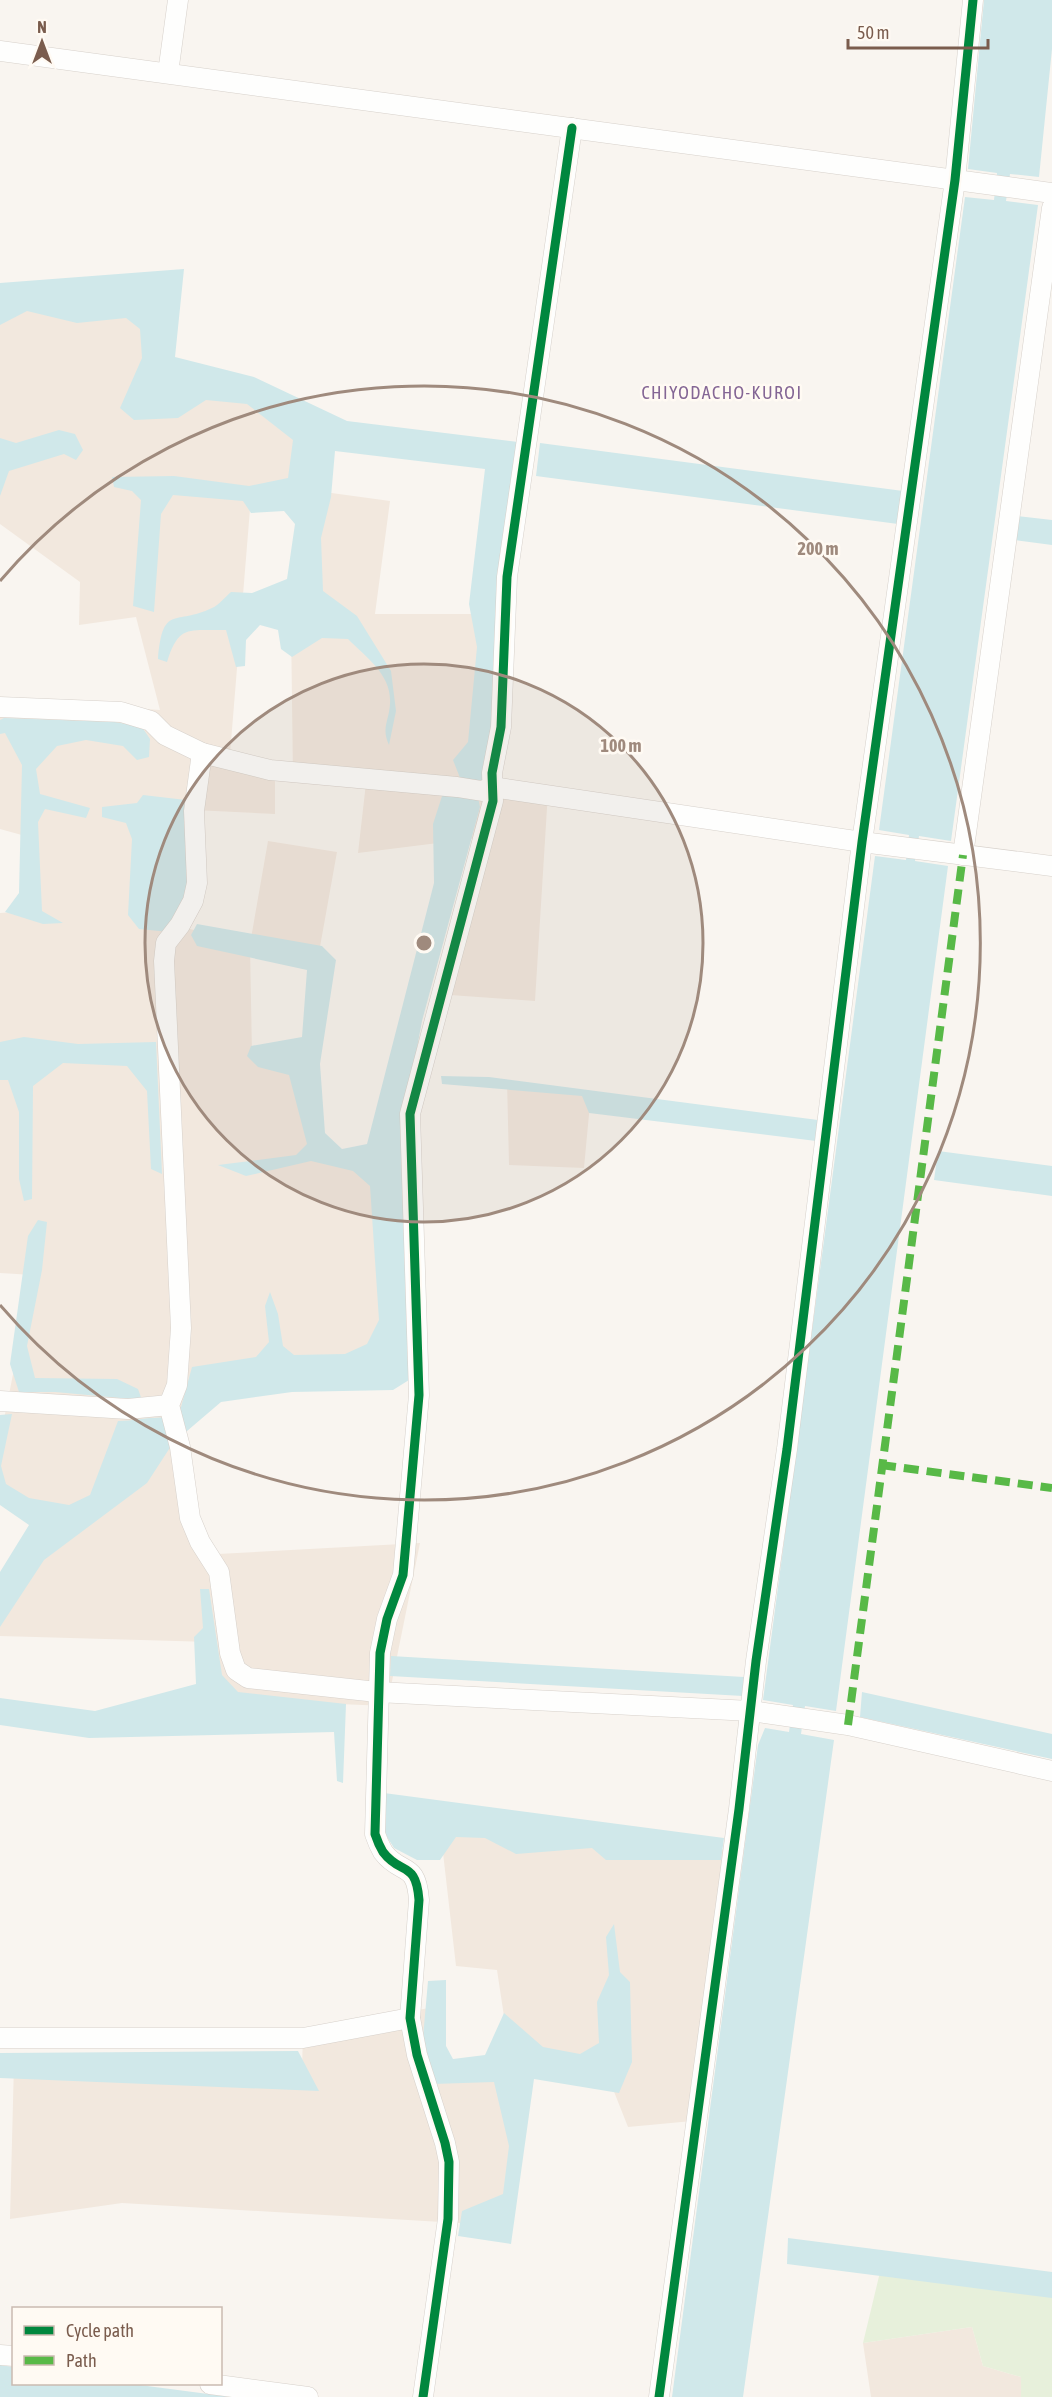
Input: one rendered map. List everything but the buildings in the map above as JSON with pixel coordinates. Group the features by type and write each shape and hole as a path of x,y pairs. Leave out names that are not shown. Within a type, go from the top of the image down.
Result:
{"street":[{"path":"168,73 178,0"},
{"path":"659,2397 756,1661 787,1449 862,842 955,180 973,0"},
{"path":"0,51 1052,193"},
{"path":"423,2397 447,2219 448,2162 445,2144 417,2055 410,2018 418,1886 414,1874 383,1852 375,1834 377,1692 380,1653 387,1619 403,1575 419,1395 410,1114 494,801 487,789 501,727 507,577 572,128"},
{"path":"963,855 1052,208"},
{"path":"0,707 121,712 151,721 165,735 202,753 270,770 487,789 862,842 1052,866"},
{"path":"202,753 194,811 197,883 193,901 180,925 166,943 164,961 181,1328 177,1385 169,1405 180,1448 190,1518 200,1542 219,1572 230,1653 236,1670 248,1678 377,1692 751,1711 848,1725 1052,1771"},
{"path":"0,1401 128,1408 169,1405"},
{"path":"0,2038 303,2038 410,2018"},
{"path":"218,2385 308,2397"}],"shaded area":[{"path":"160,286 169,368 320,418 317,491 251,497 230,754 275,764 275,814 152,808 142,917 250,944 268,841 337,852 318,958 250,945 252,1054 305,1065 316,1146 387,1181 392,1372 211,1385 182,1430 196,1522 218,1554 420,1543 387,1706 214,1699 211,1642 0,1636 0,1609 51,1523 0,1490 0,1439 33,1275 0,1273 0,913 27,911 29,837 0,829 0,699 160,710 136,617 79,625 80,582 0,524 0,294"},
{"path":"317,491 390,501 375,614 488,614 473,780 548,792 535,1001 436,994 478,838 358,853 366,783 293,778 291,623"},
{"path":"507,1081 591,1093 584,1168 509,1165"},
{"path":"439,1818 738,1851 703,2120 628,2127 607,2074 529,2070 508,2226 122,2203 10,2219 14,2063 302,2072 303,2030 435,2007 438,2066 489,2066 505,2023 497,1970 456,1966"},
{"path":"972,2327 983,2366 1021,2377 1021,2397 871,2397 863,2343"}],"green space":[{"path":"881,2268 1052,2290 1052,2397 1021,2397 1021,2377 983,2366 972,2327 863,2343"}],"water":[{"path":"984,0 1052,0 1052,49 1039,177 1010,174 1006,201 1038,205 951,841 919,836 915,861 948,866 836,1711 805,1706 801,1734 834,1740 743,2397 672,2397 758,1745 765,1728 789,1732 793,1705 763,1700 875,856 906,860 909,835 879,830 965,197 994,200 997,173 968,169"},
{"path":"184,269 175,357 254,377 347,421 518,442 494,724 486,779 478,797 480,807 422,1021 401,1134 409,1380 393,1390 292,1392 221,1402 173,1443 147,1483 44,1560 0,1627 0,1572 29,1525 0,1505 0,1415 12,1414 1,1466 6,1484 29,1498 69,1505 90,1495 118,1421 170,1418 181,1407 192,1367 256,1357 269,1342 265,1306 270,1292 278,1314 283,1346 294,1355 345,1354 367,1344 379,1320 370,1186 353,1171 311,1161 246,1176 218,1165 296,1155 307,1144 289,1075 258,1067 247,1056 251,1046 302,1037 307,970 197,946 191,935 197,924 322,946 336,960 320,1064 325,1133 342,1149 367,1144 434,883 433,824 443,793 462,783 453,760 468,742 477,647 469,604 485,469 335,451 331,497 321,538 323,591 357,616 391,671 396,711 389,745 386,725 390,694 387,684 377,668 348,639 322,638 292,657 281,649 278,630 260,625 246,640 245,666 236,667 226,630 195,630 181,635 167,662 158,659 163,630 173,619 212,608 231,592 252,593 287,579 295,524 284,511 251,513 243,501 173,495 161,514 154,612 133,606 141,500 132,491 114,487 112,477 174,476 249,486 288,478 293,440 247,404 206,400 178,418 134,420 120,408 142,358 140,329 126,318 77,323 27,311 0,325 0,283"},
{"path":"59,430 75,434 83,450 76,460 64,454 9,471 0,496 0,438 16,443"},
{"path":"540,443 903,491 898,524 536,476"},
{"path":"1017,516 1052,520 1052,545 1014,540"},
{"path":"4,718 115,722 142,727 150,739 149,757 137,760 123,746 86,740 57,746 36,769 40,794 90,808 86,818 45,809 38,822 42,911 63,923 43,924 5,912 19,893 22,765 5,733 0,734 0,720"},
{"path":"143,795 186,800 190,883 169,932 139,929 128,915 132,839 126,823 102,817 102,807 137,803"},
{"path":"24,1037 78,1044 156,1042 162,1174 151,1169 147,1091 127,1066 63,1063 33,1086 32,1199 24,1201 19,1179 19,1112 8,1080 0,1080 0,1042"},
{"path":"441,1076 489,1077 818,1120 816,1141 589,1113 582,1096 442,1084"},
{"path":"938,1151 1052,1166 1052,1196 934,1180"},
{"path":"38,1220 47,1222 42,1270 27,1346 35,1378 117,1379 138,1389 142,1400 55,1392 19,1392 10,1364 28,1236"},
{"path":"200,1589 209,1589 222,1675 238,1692 346,1704 343,1783 337,1781 334,1732 89,1738 0,1725 0,1698 95,1711 196,1684 194,1637 203,1628"},
{"path":"391,1656 744,1677 743,1696 390,1676"},
{"path":"862,1692 1052,1734 1052,1759 860,1717"},
{"path":"384,1793 724,1838 721,1860 606,1860 592,1848 516,1854 485,1838 456,1837 440,1860 417,1860 394,1848 382,1829"},
{"path":"614,1924 620,1972 630,1982 632,2062 619,2093 534,2079 511,2244 458,2236 462,2211 503,2194 509,2146 494,2082 433,2084 422,2049 428,1981 446,1980 446,2046 453,2059 485,2055 504,2013 543,2047 580,2054 599,2043 597,2002 609,1975 606,1937"},
{"path":"298,2051 319,2091 0,2078 0,2053"},
{"path":"788,2238 1052,2272 1052,2298 787,2264"},
{"path":"0,2365 12,2367 12,2385 140,2385 231,2397 0,2397"}],"marked path":[{"path":"848,1725 963,855"},
{"path":"881,1465 1052,1488"}],"cycle path":[{"path":"659,2397 739,1809 756,1661 787,1449 862,842 955,180 973,0"},
{"path":"423,2397 448,2219 449,2162 417,2055 410,2018 419,1900 417,1887 411,1874 383,1852 375,1834 380,1653 387,1619 403,1575 419,1395 410,1114 493,801 492,773 501,727 507,577 572,128"}],"district":[{"name":"CHIYODACHO-KUROI","path":"722,392"}]}
